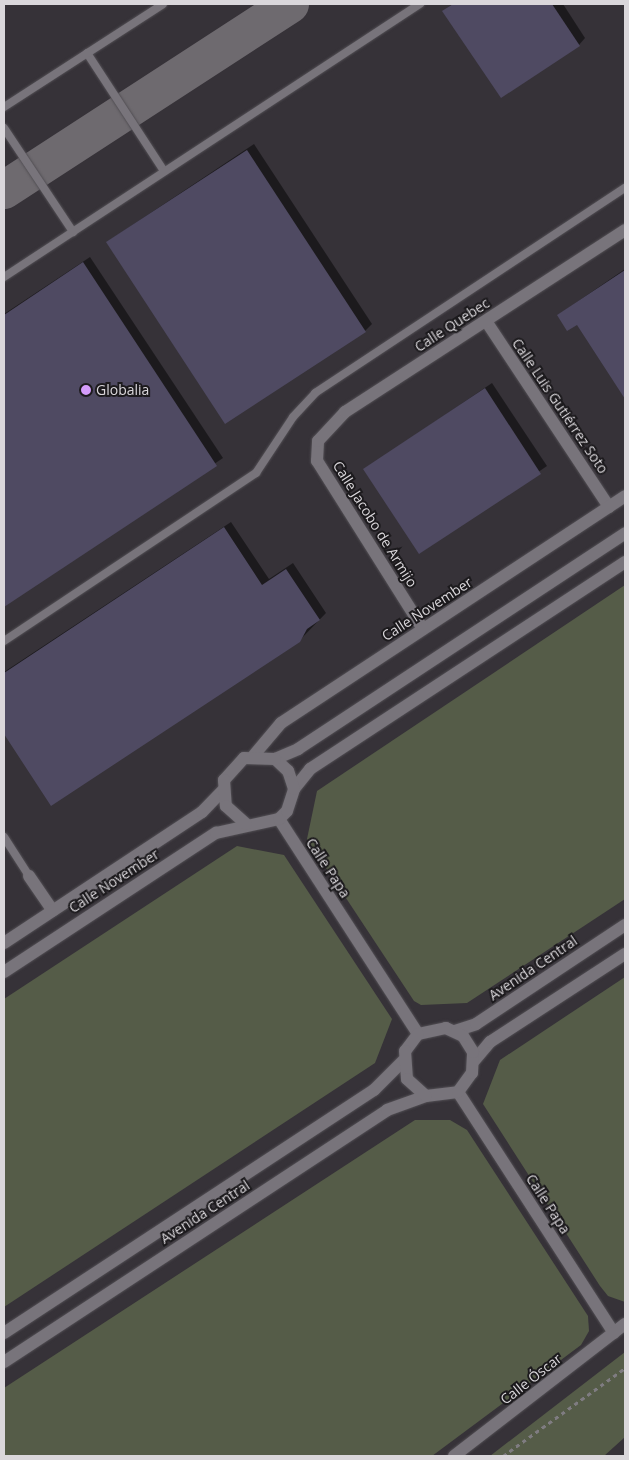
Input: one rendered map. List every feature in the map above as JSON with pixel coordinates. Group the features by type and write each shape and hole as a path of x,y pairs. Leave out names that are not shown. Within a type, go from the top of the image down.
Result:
{"street":[{"name":"Calle Quebec","path":"317,461 318,441 332,422 625,230"},
{"name":"Calle Luis Gutiérrez Soto","path":"486,321 610,507"},
{"name":"Calle Jacobo de Armijo","path":"317,461 423,630"},
{"name":"Calle November","path":"254,755 281,723 625,496"},
{"path":"275,759 298,749 625,533"},
{"path":"294,789 288,772 275,759 254,755 236,763 223,790 226,806 246,824 263,825 279,819 287,811 294,789 310,768 625,562"},
{"name":"Calle November","path":"4,943 202,812 223,790"},
{"name":"Calle Papa","path":"279,819 418,1034"},
{"name":"Calle November","path":"4,972 208,838 246,824"},
{"name":"Calle November","path":"29,876 53,911"},
{"name":"Avenida Central","path":"456,1031 476,1024 625,925"},
{"path":"474,1061 469,1044 456,1031 436,1027 418,1034 403,1061 412,1086 426,1096 458,1092 467,1084 474,1061 490,1042 625,954"},
{"name":"Avenida Central","path":"4,1333 374,1090 403,1061"},
{"name":"Calle Papa","path":"458,1092 614,1333"},
{"name":"Avenida Central","path":"4,1362 387,1110 426,1096"},
{"name":"Calle Óscar","path":"454,1456 625,1324"}],"lane":[{"path":"4,107 163,4"},
{"path":"4,277 420,4"},
{"path":"87,53 164,172"},
{"path":"4,128 72,232"},
{"path":"4,641 256,474 293,417 315,393 625,188"},
{"path":"4,837 29,876"}],"path":[{"path":"503,1456 625,1368"}],"green space":[{"path":"625,585 625,899 467,1003 421,1005 414,1001 307,839 317,791"},
{"path":"237,846 284,855 392,1019 375,1063 4,1307 4,999"},
{"path":"625,977 625,1302 608,1296 600,1286 483,1104 500,1060"},
{"path":"415,1120 450,1120 467,1130 588,1316 589,1331 581,1345 432,1456 4,1456 4,1388"},
{"path":"625,1352 625,1437 604,1456 490,1456"}],"building":[{"path":"453,4 552,4 580,46 501,98 442,11"},
{"path":"247,150 366,332 225,424 106,242"},
{"name":"Globalia","path":"83,262 217,466 4,607 4,315"},
{"path":"625,270 625,399 577,325 567,331 557,315"},
{"path":"485,388 541,474 419,554 363,469"},
{"path":"224,527 262,585 286,569 320,620 307,629 300,642 51,806 4,734 4,673"}],"taxiway":[{"path":"4,190 290,4"}],"place":[{"name":"Globalia","path":"86,390"}]}
